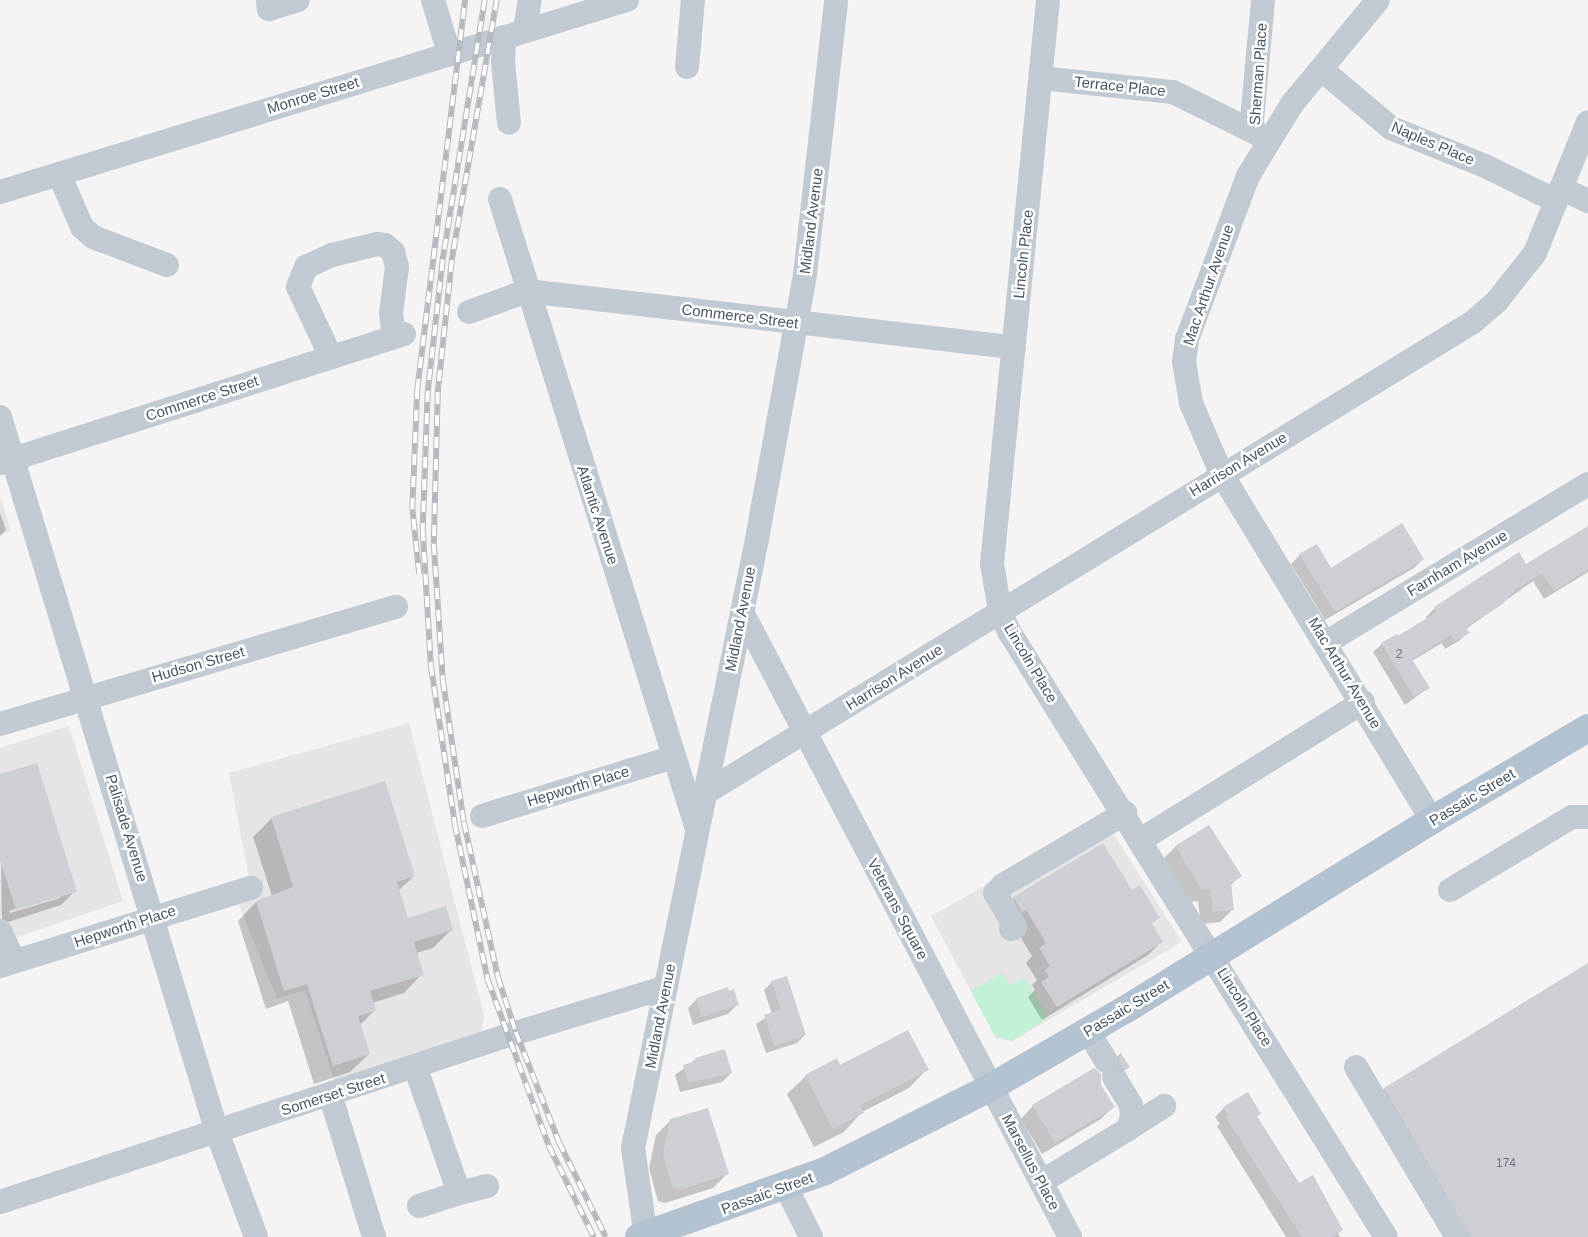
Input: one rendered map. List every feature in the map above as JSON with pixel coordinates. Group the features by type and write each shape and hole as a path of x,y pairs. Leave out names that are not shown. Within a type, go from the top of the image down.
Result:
{"main road":[{"name":"Passaic Street","path":"643,1236 786,1187 894,1138 991,1087 1088,1031 1432,820 1588,728"}],"street":[{"path":"268,0 269,9 298,0"},
{"path":"434,0 449,53"},
{"path":"509,123 515,34 530,0"},
{"name":"Monroe Street","path":"0,192 626,0"},
{"path":"687,67 694,0"},
{"name":"Midland Avenue","path":"643,1236 633,1148 742,612 805,274 836,0"},
{"name":"Lincoln Place","path":"1048,0 992,564 1000,611 1010,633 1142,839 1386,1237"},
{"name":"Sherman Place","path":"1260,134 1263,0"},
{"name":"Mac Arthur Avenue","path":"1378,0 1320,69 1260,134 1187,339 1185,382 1191,403 1221,473 1327,642 1432,820"},
{"name":"Naples Place","path":"1320,69 1391,128 1558,195 1588,201"},
{"name":"Terrace Place","path":"1040,78 1173,92 1260,134"},
{"name":"Harrison Avenue","path":"806,731 1221,473 1473,322 1496,301 1530,260 1588,122"},
{"path":"59,174 82,227 93,238 167,265"},
{"name":"Atlantic Avenue","path":"500,199 527,292 698,831"},
{"name":"Commerce Street","path":"6,461 331,357 399,335 391,313 397,267 392,252 385,245 377,244 332,256 306,267 298,287 331,357"},
{"name":"Commerce Street","path":"469,312 527,292 1014,347"},
{"name":"Palisade Avenue","path":"0,417 6,461 86,696 154,916 217,1132 256,1237"},
{"name":"Farnham Avenue","path":"1327,642 1588,484"},
{"name":"Hudson Street","path":"0,724 86,696 396,607"},
{"name":"Veterans Square","path":"742,612 991,1087"},
{"path":"1142,839 1363,702"},
{"path":"705,793 806,731"},
{"name":"Hepworth Place","path":"482,816 674,757"},
{"path":"1011,929 1015,927 995,893 1003,884 1125,812"},
{"path":"1450,890 1572,817 1588,817"},
{"name":"Hepworth Place","path":"7,964 154,916 251,888"},
{"path":"0,931 7,964"},
{"name":"Somerset Street","path":"0,1202 415,1066 666,987"},
{"path":"1088,1031 1131,1105 1132,1115 1128,1129"},
{"path":"415,1066 459,1193"},
{"path":"1356,1067 1457,1237"},
{"name":"Marsellus Place","path":"991,1087 1070,1237"},
{"path":"330,1094 374,1237"},
{"path":"1042,1182 1164,1106"},
{"path":"419,1206 487,1186"},
{"path":"786,1187 811,1237"}],"shaded area":[{"path":"0,496 11,531 0,535"},
{"path":"409,723 484,1016 479,1045 338,1092 305,990 277,999 234,893 251,888 229,773"},
{"path":"69,726 123,901 0,943 0,748"},
{"path":"1104,819 1182,942 1012,1041 996,1038 931,916"}],"green space":[{"path":"1002,973 1010,986 1024,977 1049,1018 1012,1041 994,1035 971,991"}],"building":[{"path":"1402,523 1424,559 1335,612 1299,554 1317,544 1331,568"},
{"path":"1588,526 1588,569 1554,591 1542,573 1516,589 1503,604 1466,627 1470,633 1455,641 1451,635 1412,659 1430,688 1414,697 1381,643 1397,634 1398,636 1437,612 1434,607 1519,552 1526,564"},
{"path":"37,763 77,892 16,910 0,860 0,774"},
{"path":"385,781 415,876 397,882 408,918 446,906 453,930 414,942 424,975 370,991 376,1011 358,1016 370,1054 333,1066 307,984 284,991 256,901 293,887 271,817"},
{"path":"1209,825 1242,876 1231,883 1234,910 1213,912 1210,889 1202,890 1175,846"},
{"path":"1103,843 1132,890 1140,885 1160,918 1152,923 1163,942 1057,1007 1041,982 1049,977 1045,970 1050,966 1039,948 1046,943 1026,910 1022,912 1013,897"},
{"path":"1588,963 1588,1237 1471,1237 1384,1088"},
{"path":"787,976 806,1035 774,1046 764,1015 781,1009 771,981"},
{"path":"728,987 729,991 734,989 739,1005 702,1017 696,998"},
{"path":"908,1030 929,1070 860,1105 864,1113 833,1129 805,1075 837,1058 840,1065"},
{"path":"725,1049 732,1073 688,1083 683,1065 696,1061 695,1058"},
{"path":"1120,1052 1130,1067 1126,1070 1119,1064"},
{"path":"1094,1068 1101,1074 1101,1085 1115,1107 1055,1143 1032,1105"},
{"path":"1248,1092 1261,1114 1257,1116 1299,1183 1313,1175 1343,1230 1332,1237 1302,1237 1225,1116 1228,1115 1223,1107"},
{"path":"708,1108 729,1174 680,1190 672,1187 663,1154 670,1119"}],"railway":[{"path":"419,574 412,509 417,390 465,0"},
{"path":"485,0 443,260 428,391 423,530 431,665 455,824 488,980 549,1146 594,1237"},
{"path":"497,0 452,261 438,393 434,544 443,680 464,822 498,977 516,1032 559,1142 606,1237"}]}
